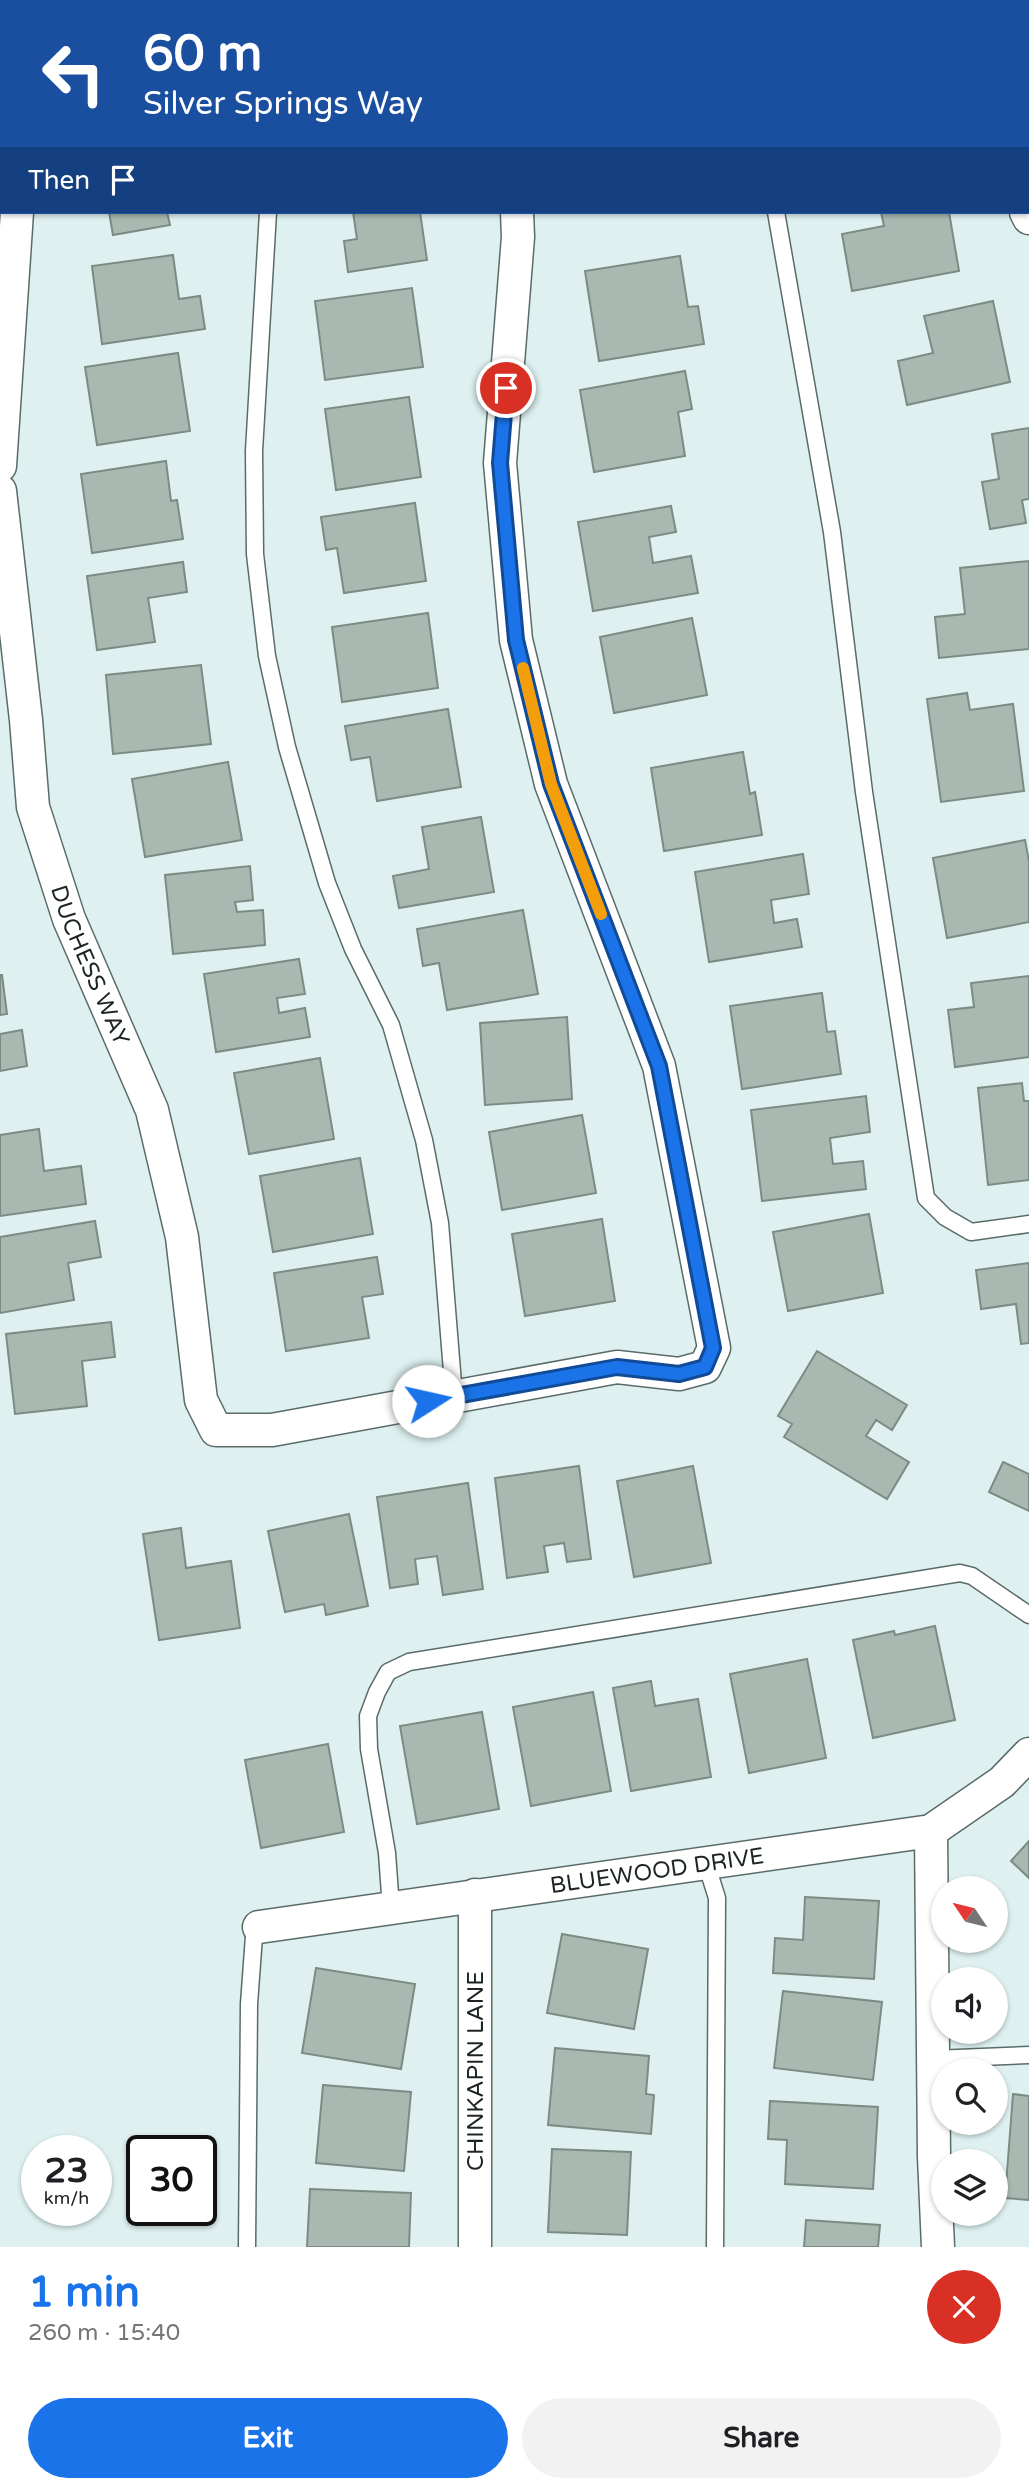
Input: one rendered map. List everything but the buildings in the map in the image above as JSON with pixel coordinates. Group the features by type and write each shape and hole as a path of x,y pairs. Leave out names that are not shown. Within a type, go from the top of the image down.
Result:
{"street":[{"path":"0,466 17,214"},
{"path":"454,1396 617,1367 679,1374 705,1367 713,1348 659,1066 551,784 516,640 500,463 517,250 517,214"},
{"name":"DUCHESS WAY","path":"0,491 33,807 69,919 152,1110 182,1237 201,1400 216,1430 272,1430 454,1396"},
{"name":"BLUEWOOD DRIVE","path":"259,1927 931,1831 1002,1782 1029,1754"},
{"path":"931,1831 933,2058"},
{"name":"CHINKAPIN LANE","path":"475,1895 475,2247"},
{"path":"935,2135 938,2247"}],"lane":[{"path":"268,214 254,452 256,554 267,656 287,747 327,883 354,949 391,1025 424,1140 440,1223 454,1396"},
{"path":"776,214 832,532 868,820 926,1198 945,1217 971,1232 1029,1224"},
{"path":"391,1908 387,1853 369,1749 368,1716 388,1672 409,1662 960,1573 972,1576 1029,1615"},
{"path":"706,1863 717,1898 715,2247"},
{"path":"247,2247 249,2004 254,1936 259,1927"},
{"path":"957,2058 1029,2055"}],"slow traffic":[{"path":"523,668 551,784 601,914"}],"route":[{"path":"428,1401 617,1367 679,1374 705,1367 713,1348 659,1066 551,784 516,640 500,463 506,388"}]}
